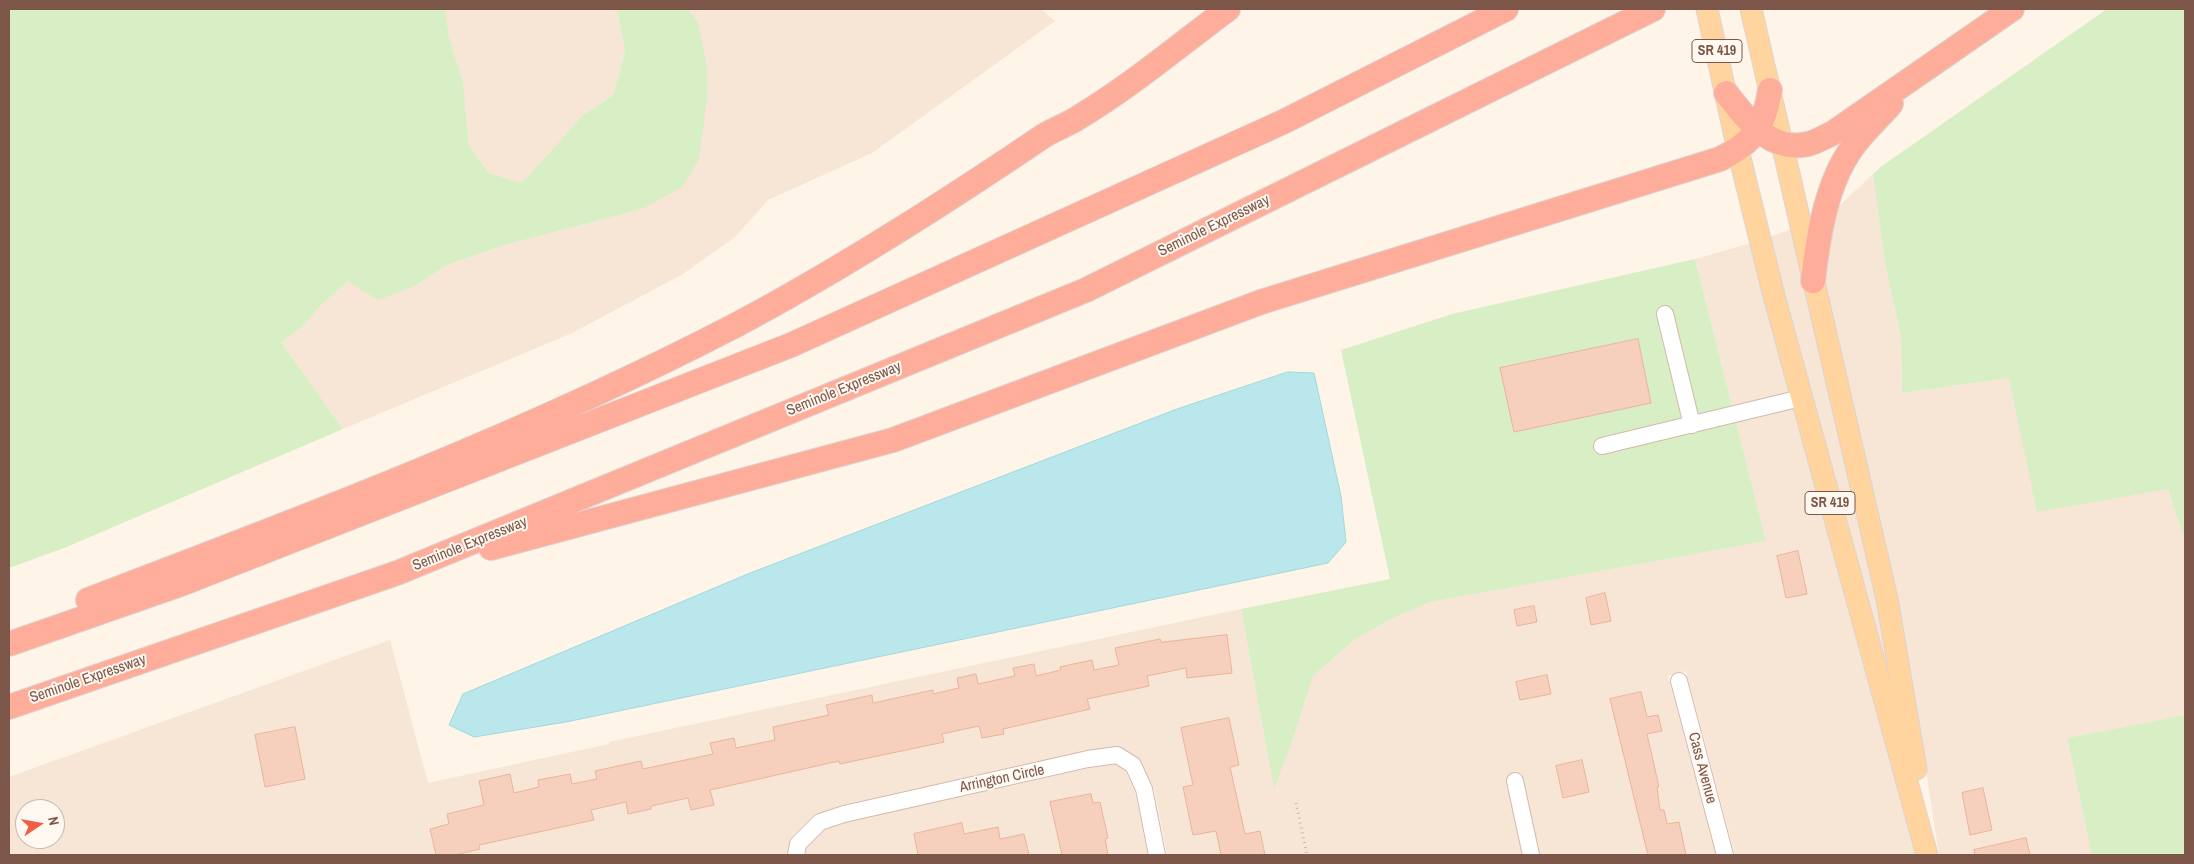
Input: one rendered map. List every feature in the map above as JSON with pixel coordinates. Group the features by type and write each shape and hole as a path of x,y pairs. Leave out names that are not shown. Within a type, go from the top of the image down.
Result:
{"highway":[{"path":"1045,135 1069,109 1206,9"},
{"path":"9,630 293,521 458,453 642,371 739,323 872,248 970,186 1045,135 1076,120 1228,9"},
{"path":"9,644 181,584 790,344 1282,122 1506,9"},
{"name":"Seminole Expressway","path":"9,707 398,573 1086,290 1653,9"},
{"path":"1726,93 1758,130 1783,146 1808,144 1833,133 2012,9"},
{"path":"1813,281 1818,241 1830,190 1852,148 1918,75"},
{"path":"398,573 893,440 1261,302 1720,159 1738,150 1758,130 1766,114 1770,90"}],"main road":[{"name":"SR 419","path":"1707,9 1738,150 1801,398 1929,855"},
{"name":"SR 419","path":"1751,9 1887,599 1904,688 1929,855"}],"street":[{"path":"1665,314 1692,425"},
{"path":"1602,446 1801,398"},
{"name":"Cass Avenue","path":"1679,681 1726,855"},
{"name":"Arrington Circle","path":"796,855 798,844 820,822 844,814 1088,760 1117,756 1133,765 1144,789 1157,855"},
{"path":"1515,781 1531,855"}],"path":[{"path":"1296,803 1307,855"}],"shaded area":[{"path":"445,9 617,9 625,51 613,95 583,115 522,183 489,173 469,146 463,82 449,37"},
{"path":"688,9 1041,9 1055,21 872,153 768,200 735,237 683,274 572,333 343,429 281,342 302,327 321,305 348,281 417,285 447,265 501,246 642,209 698,22"},
{"path":"1873,174 1885,264 1901,337 1902,393 2009,378 2038,511 2168,489 2185,541 2185,715 2067,738 2092,855 1939,855 1913,686 1896,597 1823,280 1835,210"},
{"path":"1792,229 1804,282 1803,288 1806,289 1878,601 1897,707 1819,431 1769,237"},
{"path":"1751,243 1918,855 1735,855 1686,671 1668,676 1716,855 1167,855 1154,788 1141,762 1123,749 1116,747 1087,751 842,805 813,816 791,838 787,855 9,855 9,777 390,640 428,783 609,744 609,742 1241,609 1274,788 1293,739 1313,676 1354,640 1395,617 1430,602 1766,541 1695,259"},
{"path":"1115,764 1125,771 1135,792 1148,855 806,855 806,847 825,829 847,822"}],"green space":[{"path":"9,9 445,9 449,37 463,82 469,146 489,173 522,183 583,115 613,95 625,51 617,9 688,9 698,22 707,68 707,99 699,159 682,187 642,209 501,246 447,265 417,285 378,300 348,281 321,305 302,327 281,342 343,429 64,548 9,568"},
{"path":"2107,9 2185,9 2185,541 2168,489 2037,512 2009,378 1902,393 1901,337 1885,264 1873,174"},
{"path":"1695,259 1766,541 1430,602 1395,617 1354,640 1313,676 1293,739 1274,789 1241,609 1390,579 1341,350 1452,314"},
{"path":"2185,715 2185,855 2092,855 2067,738"}],"water":[{"path":"1288,372 1314,373 1341,496 1346,542 1328,563 566,722 474,737 449,725 463,694 750,573 1177,409"}],"building":[{"path":"1638,339 1651,403 1514,432 1500,368"},
{"path":"1798,551 1807,594 1786,598 1777,556"},
{"path":"1605,593 1611,621 1591,625 1586,598"},
{"path":"1534,606 1537,622 1517,626 1514,610"},
{"path":"1227,635 1232,673 1187,678 1186,668 1147,676 1149,686 1087,699 1090,709 1003,729 1004,734 982,738 979,726 942,734 944,742 840,764 839,761 710,790 714,805 691,810 688,798 651,806 651,809 628,814 626,802 591,810 594,820 479,845 480,849 455,855 436,855 430,829 449,824 447,814 484,805 479,781 510,774 514,793 539,787 538,780 570,774 572,784 597,779 595,771 641,761 643,769 713,754 710,743 734,738 736,748 775,740 773,727 829,715 826,705 872,695 873,703 933,690 933,694 959,688 957,678 976,674 978,684 1015,676 1013,668 1034,664 1036,676 1061,670 1060,667 1092,660 1094,670 1119,665 1115,648 1160,639 1161,642"},
{"path":"1547,675 1551,694 1520,700 1516,682"},
{"path":"1641,692 1647,717 1658,715 1662,731 1647,734 1659,787 1657,787 1660,810 1664,810 1667,824 1679,822 1686,855 1648,855 1610,699"},
{"path":"1229,718 1239,765 1230,767 1245,834 1260,831 1265,855 1221,855 1216,831 1193,835 1183,787 1193,785 1181,728"},
{"path":"295,727 305,779 265,787 255,735"},
{"path":"1582,760 1589,792 1563,798 1556,766"},
{"path":"1983,788 1992,830 1970,835 1962,793"},
{"path":"1091,794 1093,803 1100,802 1108,838 1105,839 1108,855 1062,855 1050,802"},
{"path":"962,823 964,834 998,827 1000,839 1024,834 1029,855 918,855 914,834"},
{"path":"2026,838 2030,855 1975,855 1974,850"}]}
